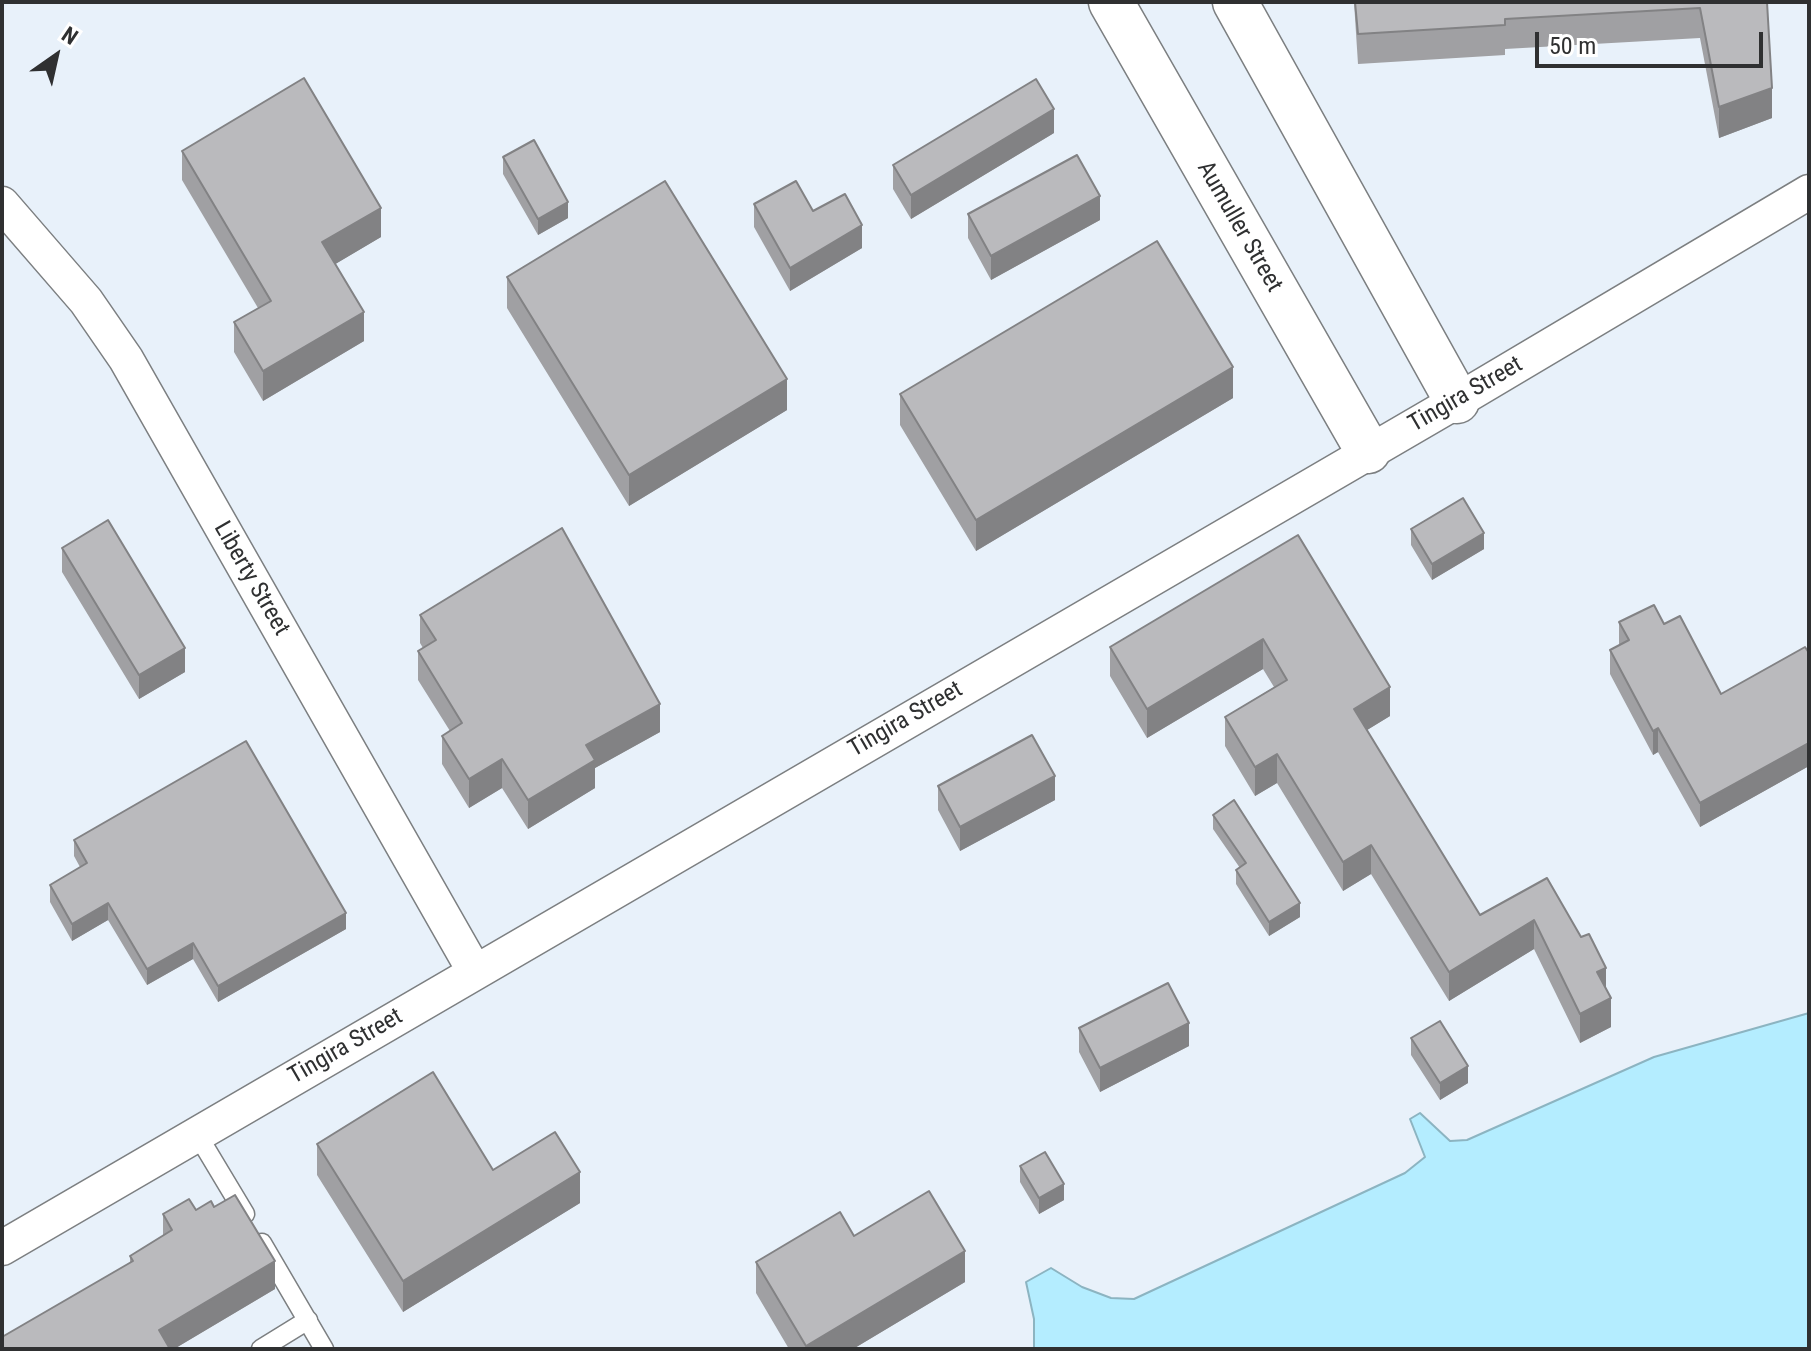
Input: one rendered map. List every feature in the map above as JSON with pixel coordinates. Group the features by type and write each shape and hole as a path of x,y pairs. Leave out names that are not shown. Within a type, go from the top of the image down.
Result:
{"street":[{"name":"Aumuller Street","path":"1111,2 1368,451"},
{"path":"1235,2 1457,401"},
{"name":"Tingira Street","path":"2,1248 1457,401 1809,192"},
{"name":"Liberty Street","path":"2,204 86,301 126,359 475,972"}],"lane":[{"path":"197,1134 324,1349"},
{"path":"261,1349 308,1320"}],"shaded area":[{"path":"2,2 1809,2 1809,1013 1654,1057 1467,1140 1450,1141 1410,1119 1425,1157 1405,1173 1134,1299 1111,1298 1082,1287 1051,1268 1026,1282 1034,1319 1034,1349 2,1349"}],"water":[{"path":"1809,1013 1809,1349 1034,1349 1034,1319 1026,1282 1051,1268 1082,1287 1111,1298 1134,1299 1405,1173 1425,1157 1410,1119 1420,1113 1450,1141 1467,1140 1654,1057"}],"building":[{"path":"1355,2 1767,2 1772,88 1719,107 1700,8 1505,19 1505,25 1358,34"},
{"path":"304,78 381,208 322,242 364,312 263,371 234,322 271,301 182,151"},
{"path":"1036,79 1054,109 911,195 893,165"},
{"path":"534,140 568,202 538,219 503,157"},
{"path":"1077,155 1100,196 991,256 968,214"},
{"path":"665,181 787,379 629,475 507,277"},
{"path":"796,181 813,211 845,194 862,225 790,268 754,204"},
{"path":"1157,241 1233,367 976,520 900,394"},
{"path":"1463,498 1484,533 1432,564 1411,529"},
{"path":"108,520 185,648 139,675 62,548"},
{"path":"562,528 660,704 586,745 595,760 528,800 502,759 469,779 442,736 462,723 418,651 436,640 420,615"},
{"path":"1298,535 1390,687 1354,709 1480,915 1547,878 1581,937 1589,934 1606,968 1597,972 1611,998 1580,1014 1534,920 1449,972 1371,845 1343,862 1277,754 1255,767 1225,717 1287,680 1263,639 1147,709 1110,647"},
{"path":"1654,605 1664,624 1680,616 1721,694 1805,647 1809,653 1809,743 1700,803 1658,728 1653,731 1610,650 1629,640 1619,622"},
{"path":"1032,735 1055,776 960,827 938,786"},
{"path":"246,741 346,913 218,986 193,943 147,969 108,903 72,924 50,885 87,863 74,840"},
{"path":"1234,800 1300,903 1269,922 1236,870 1246,863 1213,815"},
{"path":"1168,983 1189,1023 1100,1068 1079,1028"},
{"path":"1440,1021 1468,1066 1440,1083 1411,1038"},
{"path":"433,1072 493,1170 555,1132 580,1172 403,1281 317,1144"},
{"path":"1045,1152 1064,1184 1039,1198 1020,1166"},
{"path":"929,1191 965,1251 806,1346 756,1262 840,1212 854,1236"},
{"path":"235,1195 275,1261 159,1330 170,1349 2,1349 2,1337 133,1261 130,1256 172,1230 163,1214 189,1199 196,1210 211,1201 214,1207"}]}
